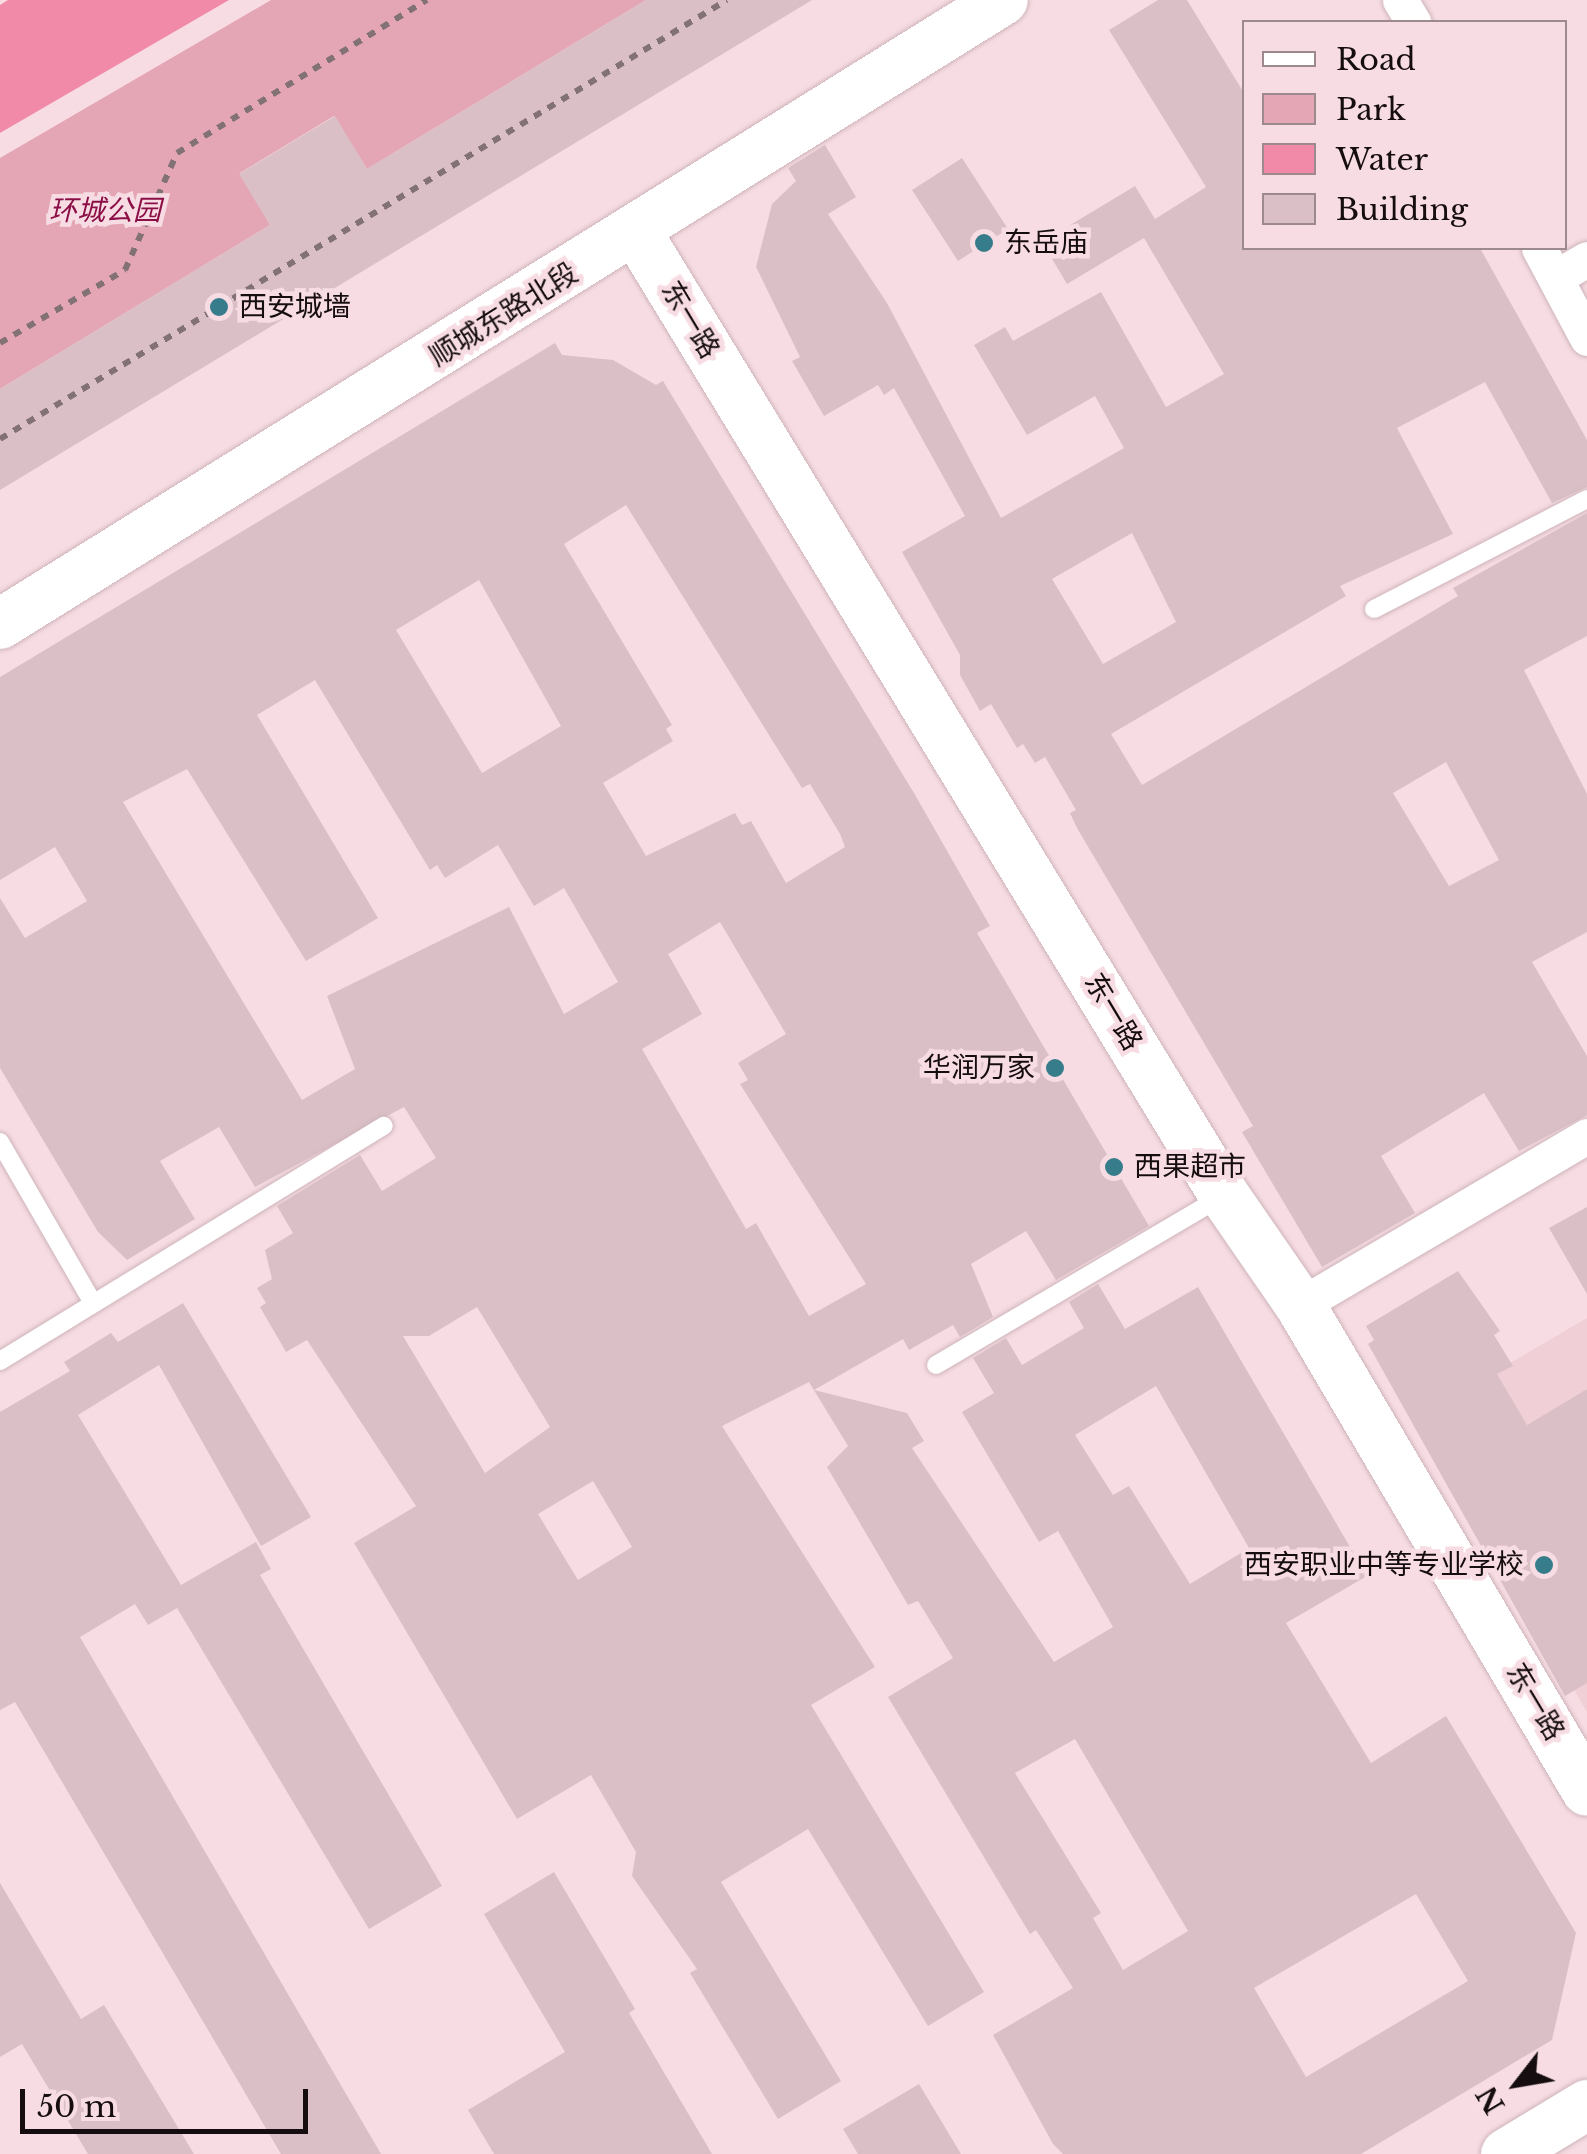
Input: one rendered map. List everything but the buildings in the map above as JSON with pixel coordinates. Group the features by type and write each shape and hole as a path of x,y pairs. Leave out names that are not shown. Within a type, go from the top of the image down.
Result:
{"street":[{"name":"顺城东路北段","path":"0,624 637,233 1003,0"},
{"name":"东一路","path":"637,233 1224,1195 1300,1305 1587,1790"},
{"path":"1587,259 1548,262 1587,338"},
{"path":"1300,1305 1587,1136"},
{"path":"1506,2154 1587,2105"}],"lane":[{"path":"1374,609 1587,499"},
{"path":"0,1361 384,1126"},
{"path":"0,1142 93,1303"},
{"path":"936,1365 1224,1195"}],"path":[{"path":"0,343 125,270 177,153 427,0"},
{"path":"0,439 727,0"}],"shaded area":[{"name":"西安职业中等专业学校","path":"1587,1318 1587,1712 1416,1418"}],"green space":[{"name":"环城公园","path":"271,0 646,0 367,169 334,116 240,173 270,225 0,389 0,158"}],"water":[{"path":"8,0 229,0 0,133 0,5"}],"place":[{"name":"东岳庙","path":"984,243"},
{"name":"西安城墙","path":"219,307"},
{"name":"华润万家","path":"1055,1068"},
{"name":"西果超市","path":"1114,1167"},
{"name":"西安职业中等专业学校","path":"1544,1565"}]}
